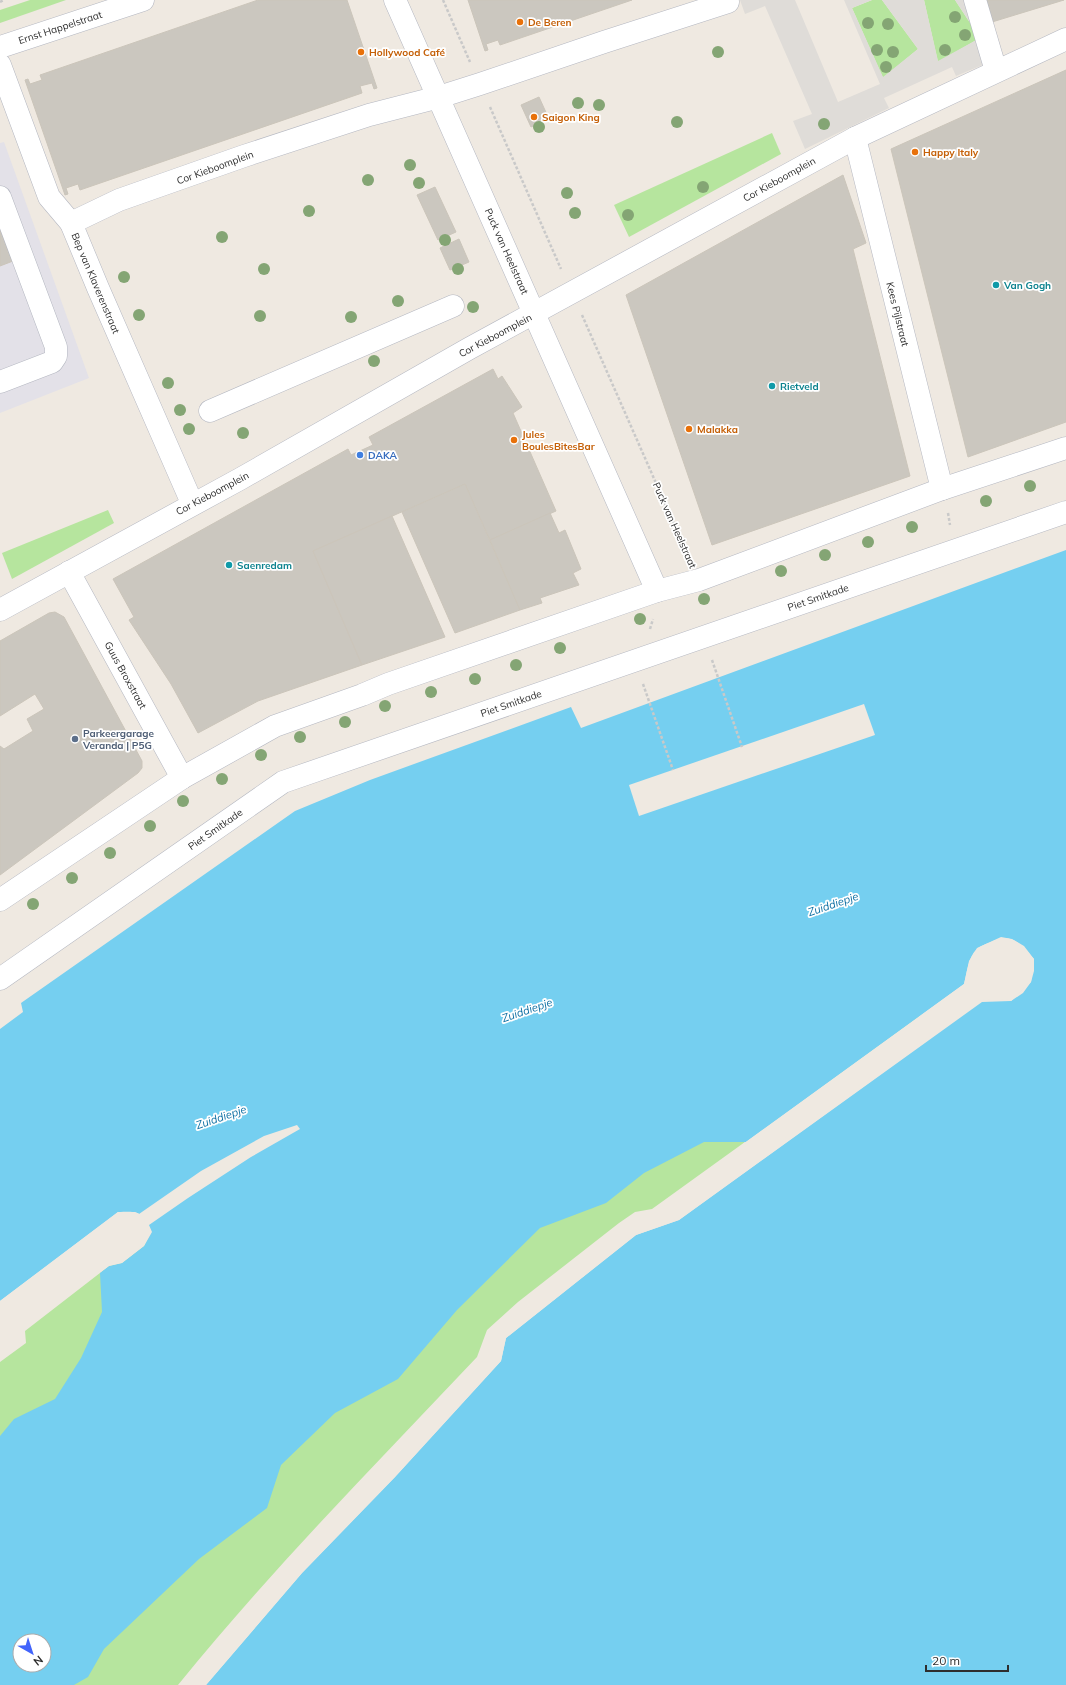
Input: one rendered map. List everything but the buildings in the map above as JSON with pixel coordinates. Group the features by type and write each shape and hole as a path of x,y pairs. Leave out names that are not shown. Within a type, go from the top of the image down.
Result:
{"street":[{"name":"Ernst Happelstraat","path":"0,48 143,0"},
{"name":"Puck van Heelstraat","path":"394,0 439,97 657,591"},
{"path":"975,0 994,66"},
{"name":"Cor Kieboomplein","path":"71,223 119,200 244,156 369,115 439,97 480,84 728,2"},
{"name":"Cor Kieboomplein","path":"0,610 192,503 246,475 470,348 855,138 994,66 1066,39"},
{"name":"Bep van Klaverenstraat","path":"0,65 49,197 71,223 192,503"},
{"name":"Kees Pijlstraat","path":"855,138 942,489"},
{"path":"0,196 56,347 56,356 52,362 0,382"},
{"path":"210,412 453,306"},
{"path":"0,900 182,778 276,726 362,696 388,684 657,591 699,580 942,489 1066,448"},
{"name":"Piet Smitkade","path":"0,979 283,782 1066,512"},
{"name":"Guus Broxstraat","path":"69,572 182,778"}],"path":[{"path":"0,2 4,0"},
{"name":"Puck van Heelstraat","path":"443,0 699,580"},
{"path":"718,676 742,747"},
{"path":"650,702 673,770"}],"shaded area":[{"path":"740,0 795,0 838,102 880,84 844,0 872,0 852,8 883,77 918,49 882,0 924,0 938,61 980,38 955,0 986,0 992,61 956,76 952,67 884,98 889,108 805,149 793,121 812,114 765,6 745,14"},
{"path":"4,142 89,378 0,413 0,143"}],"green space":[{"path":"30,0 66,0 0,23 0,10"},
{"path":"872,0 882,0 918,49 883,78 852,8"},
{"path":"924,0 955,0 980,38 938,62"},
{"path":"772,133 781,154 629,237 614,205"},
{"path":"108,510 114,523 12,579 2,553"},
{"path":"921,1015 652,1209 635,1212 619,1223 518,1302 487,1330 477,1357 287,1559 213,1642 178,1685 0,1685 0,1626 327,1308"},
{"path":"188,1198 0,1560 0,1362 26,1343 25,1331 109,1266 122,1263 144,1246 151,1232 149,1226"}],"water":[{"name":"Zuiddiepje","path":"1066,550 1066,1685 206,1685 302,1573 395,1477 501,1361 506,1338 636,1235 679,1220 982,1001 1011,1001 1031,982 1034,959 1016,941 1005,938 983,945 974,952 967,970 964,984 746,1142 704,1142 644,1173 606,1203 540,1228 457,1310 398,1379 335,1413 281,1465 267,1508 199,1559 104,1649 88,1677 74,1685 0,1685 0,1436 14,1419 55,1399 81,1358 102,1312 100,1273 109,1266 122,1263 144,1246 151,1232 143,1216 136,1212 118,1212 0,1301 0,1029 23,1012 21,1003 295,811 370,780 571,707 581,728"}],"pier":[{"path":"864,704 875,735 639,816 629,785"},
{"path":"1001,937 1012,939 1024,946 1034,959 1034,971 1031,982 1023,993 1011,1001 982,1002 679,1220 636,1235 506,1338 501,1361 395,1477 302,1573 206,1685 204,1685 301,1572 393,1476 499,1360 505,1336 635,1234 678,1218 808,1121 981,1000 1010,999 1021,991 1030,981 1032,971 1032,960 1022,948 1012,941 1001,939 978,950 971,962 966,985 747,1143 743,1144 964,984 969,961 977,948"},
{"path":"297,1125 300,1129 251,1157 149,1225 152,1232 144,1246 122,1263 109,1266 98,1274 98,1272 108,1264 121,1262 143,1245 149,1232 144,1219 134,1214 119,1214 0,1303 0,1301 118,1212 135,1212 139,1214 201,1171 264,1136"}],"place":[{"name":"De Beren","path":"520,22"},
{"name":"Hollywood Café","path":"361,52"},
{"name":"Saigon King","path":"534,117"},
{"name":"Happy Italy","path":"915,152"},
{"name":"Van Gogh","path":"996,285"},
{"name":"Rietveld","path":"772,386"},
{"name":"Malakka","path":"689,429"},
{"name":"Jules BoulesBitesBar","path":"514,440"},
{"name":"DAKA","path":"360,455"},
{"name":"Saenredam","path":"229,565"},
{"name":"Parkeergarage Veranda | P5G","path":"75,739"}]}
